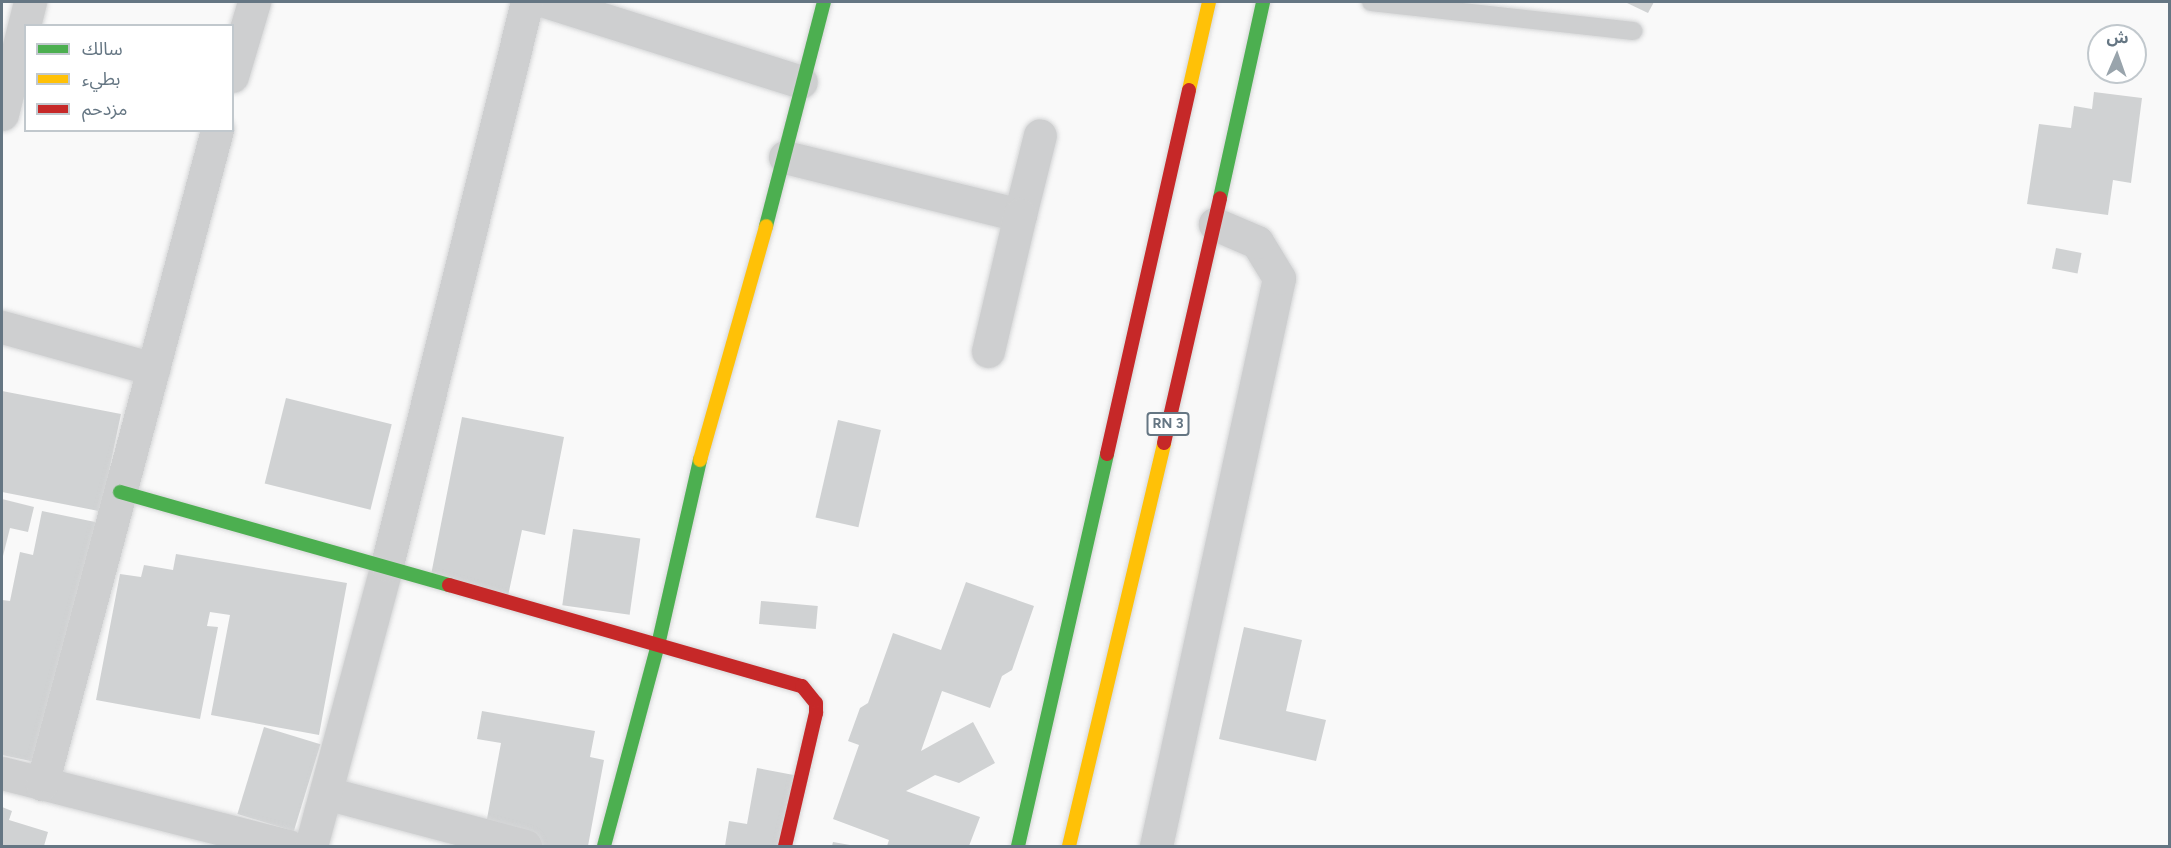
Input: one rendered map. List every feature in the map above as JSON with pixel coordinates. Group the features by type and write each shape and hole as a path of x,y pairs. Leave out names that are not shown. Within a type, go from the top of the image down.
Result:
{"main road":[{"path":"604,846 658,645 698,466 785,157 801,82 824,2"},
{"path":"1018,846 1209,2"},
{"name":"RN 3","path":"1069,846 1215,224 1263,2"},
{"path":"120,492 387,565 802,686 816,703 785,846"}],"street":[{"path":"26,24 30,2"},
{"path":"234,70 255,2"},
{"path":"311,846 387,565 527,2"},
{"path":"548,2 801,82"},
{"path":"2,114 22,46"},
{"path":"42,784 216,132"},
{"path":"988,351 1040,135"},
{"path":"785,157 1020,215"},
{"path":"1156,846 1279,278 1257,242 1215,224"},
{"path":"2,327 153,369"},
{"path":"2,773 288,846"},
{"path":"326,793 525,846"}],"lane":[{"path":"1371,2 1633,31"}],"building":[{"path":"1625,2 1654,2 1648,13"},
{"path":"2094,92 2142,98 2131,183 2113,180 2108,215 2027,204 2039,124 2071,128 2074,106 2092,109"},
{"path":"2056,248 2082,253 2078,274 2052,269"},
{"path":"2,391 121,414 109,471 114,514 2,492"},
{"path":"286,398 392,424 370,510 265,483"},
{"path":"462,417 564,437 545,535 522,530 508,596 430,580"},
{"path":"838,420 881,430 858,527 816,517"},
{"path":"2,499 34,507 28,532 10,528 2,560"},
{"path":"42,511 100,523 49,765 2,755 2,600 10,601 20,552 33,555"},
{"path":"573,529 640,538 630,615 562,605"},
{"path":"176,554 347,583 319,735 211,715 230,615 210,612 207,626 218,627 200,719 96,700 120,574 141,577 144,565 173,570"},
{"path":"966,582 1034,606 1012,670 1002,676 990,708 942,691 921,751 973,722 995,763 959,783 935,775 906,791 980,817 969,846 887,846 889,840 833,819 859,745 848,741 860,708 868,703 893,633 941,650"},
{"path":"761,601 818,606 816,629 759,624"},
{"path":"1244,627 1302,640 1286,711 1326,720 1316,761 1219,739"},
{"path":"482,711 595,731 590,757 604,760 588,846 548,846 484,835 501,743 477,739"},
{"path":"264,727 320,744 294,831 237,814"},
{"path":"757,768 799,776 787,846 725,846 729,821 747,824"},
{"path":"2,807 12,811 9,820 48,832 44,846 2,846"},
{"path":"833,842 850,845 850,846 832,846"}],"traffic: fast":[{"path":"766,226 824,2"},
{"path":"1220,198 1263,2"},
{"path":"1018,846 1107,454"},
{"path":"604,846 658,645 700,460"},
{"path":"120,492 449,585"}],"traffic: slow":[{"path":"1189,90 1209,2"},
{"path":"700,460 766,226"},
{"path":"1069,846 1164,443"}],"traffic: jam":[{"path":"1107,454 1189,90"},
{"path":"1164,443 1220,198"},
{"path":"449,585 802,686 816,703 816,713 785,846"}]}
